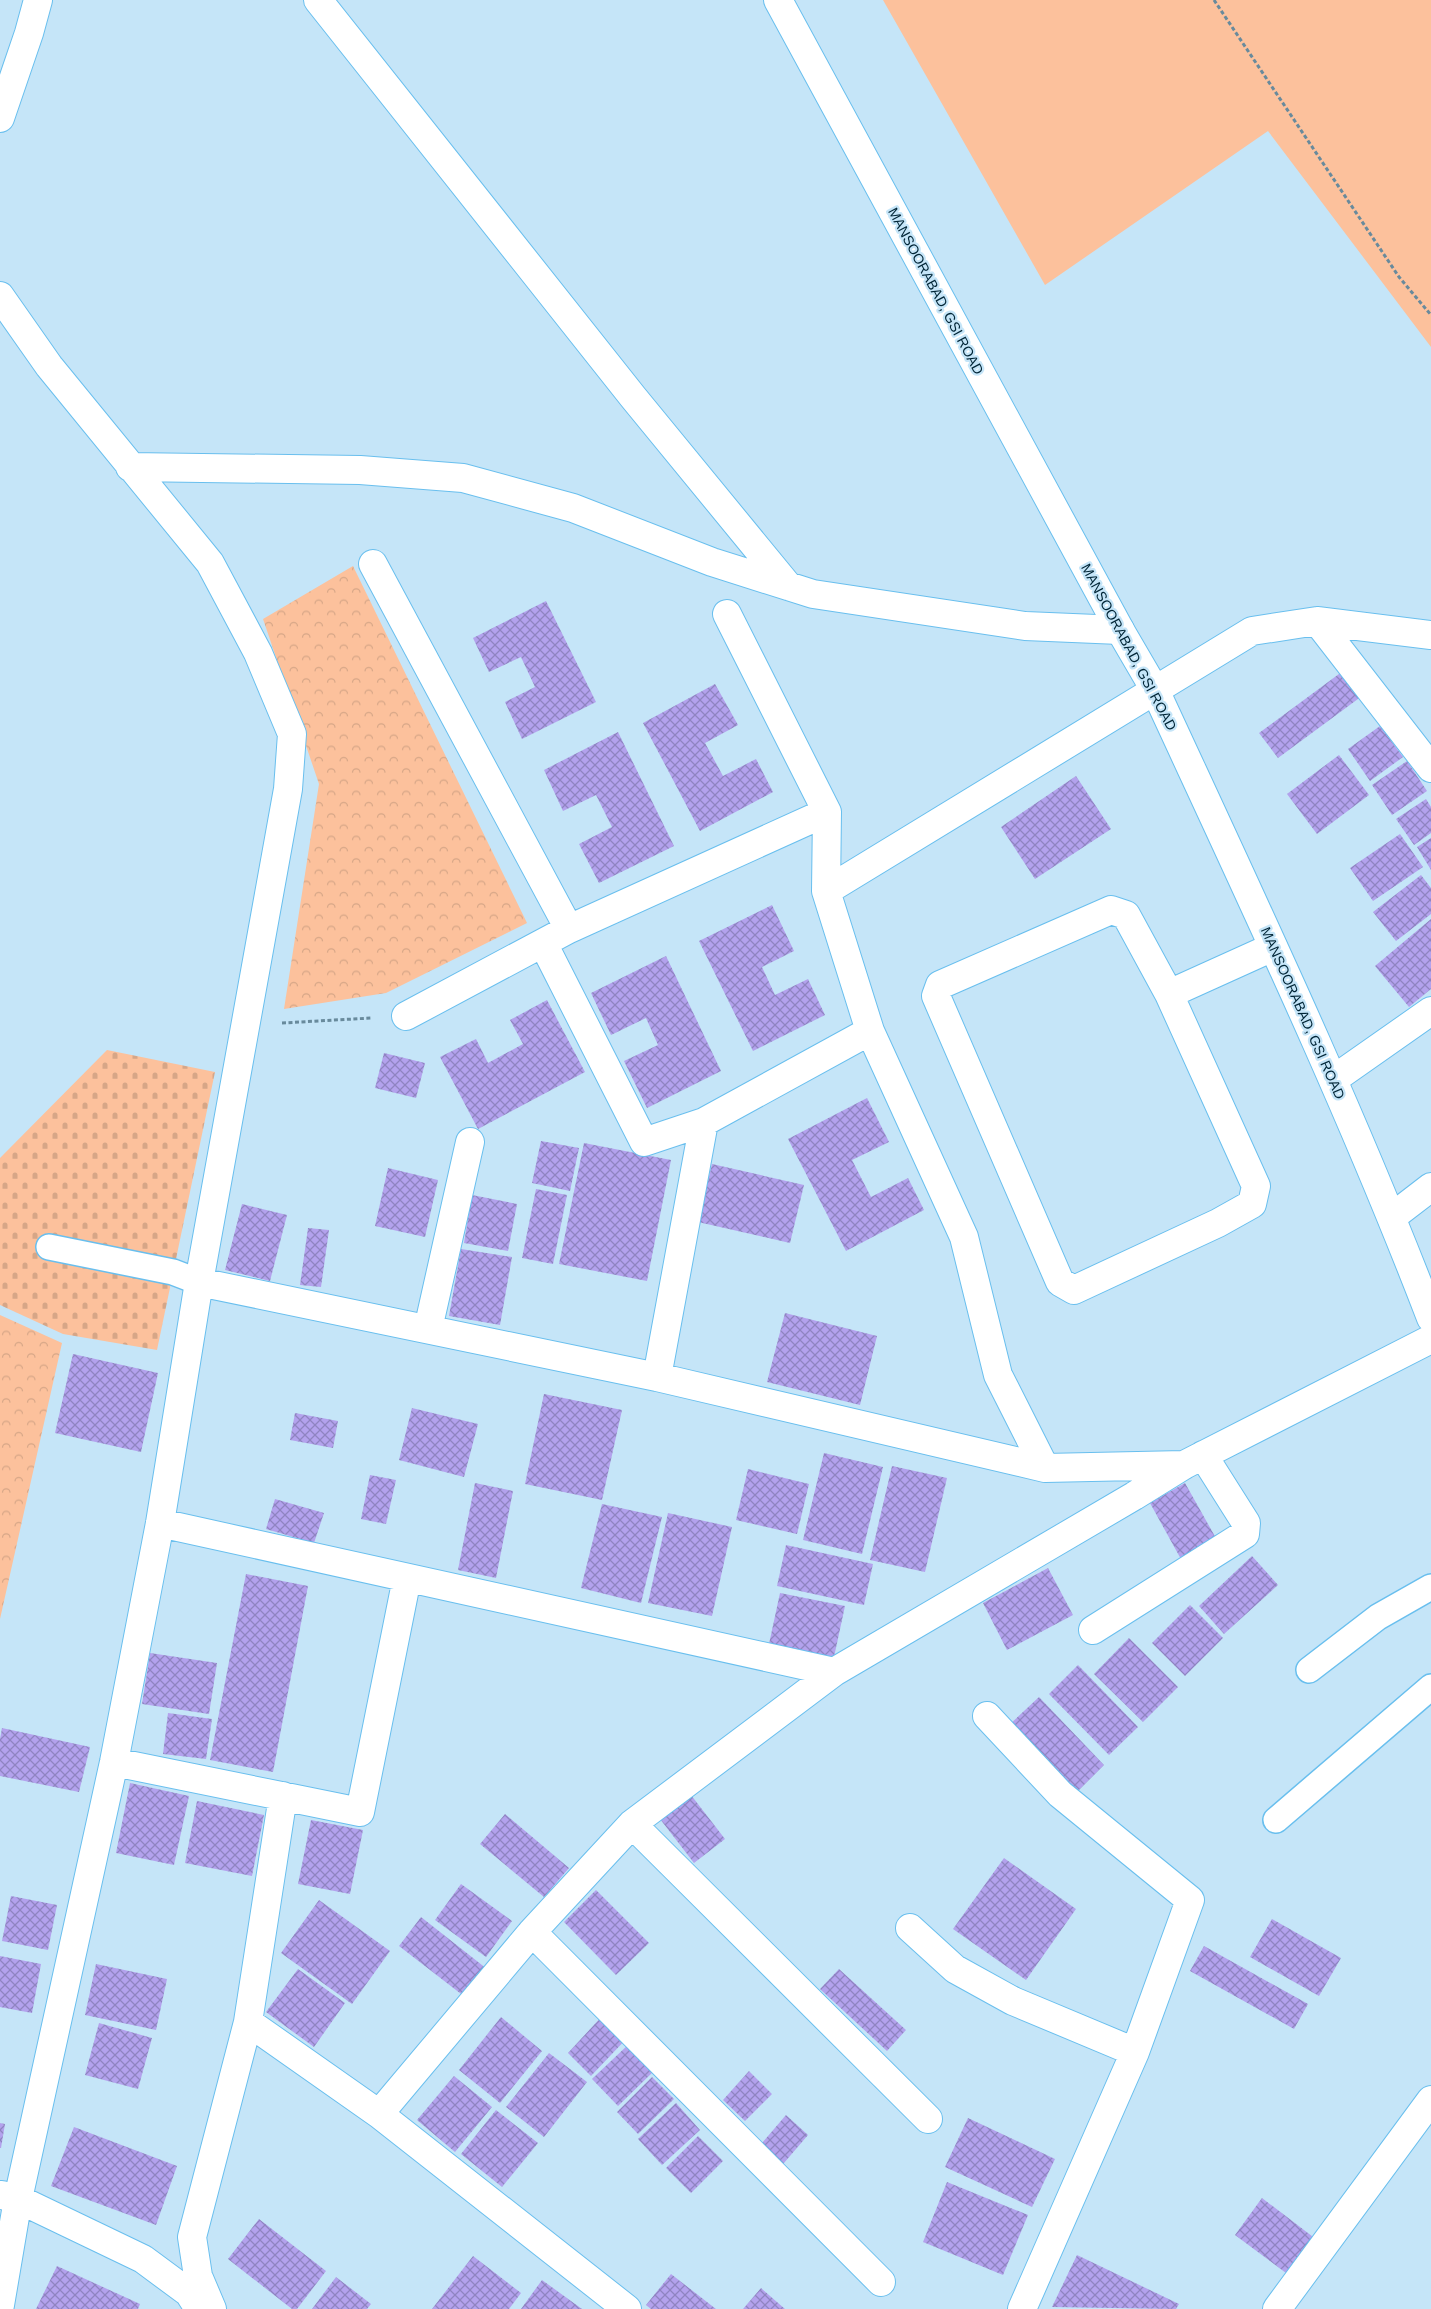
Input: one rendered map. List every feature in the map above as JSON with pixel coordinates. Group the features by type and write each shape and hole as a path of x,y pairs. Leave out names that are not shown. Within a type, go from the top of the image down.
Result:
{"street":[{"path":"0,118 30,33 38,0"},
{"path":"318,0 632,397 788,586"},
{"name":"MANSOORABAD, GSI ROAD","path":"778,0 1120,630 1155,690 1334,1079 1392,1217 1431,1318"},
{"path":"0,296 49,366 210,563 258,653 292,734 288,789 247,1025 199,1282 160,1523 114,1762 9,2196 0,2305"},
{"path":"130,466 360,470 463,478 573,508 712,562 813,594 1025,626 1120,630"},
{"path":"373,564 569,929"},
{"path":"726,614 827,812 826,891 870,1031 964,1237 998,1375 1045,1468"},
{"path":"826,891 1252,631 1317,621 1431,635"},
{"path":"1317,621 1431,768"},
{"path":"406,1016 569,929 827,812"},
{"path":"1111,910 1126,915 1169,994 1256,1186 1252,1204 1218,1223 1074,1290 1060,1282 936,996 940,985 1111,910"},
{"path":"543,943 644,1142 704,1122 870,1031"},
{"path":"1169,994 1273,947"},
{"path":"1334,1079 1431,1011"},
{"path":"657,1377 704,1122"},
{"path":"428,1329 470,1142"},
{"path":"1392,1217 1431,1187"},
{"path":"199,1282 657,1377 1045,1468 1193,1460"},
{"path":"378,2114 532,1932 632,1824 834,1672 1193,1460 1431,1339"},
{"path":"1093,1630 1245,1534 1246,1523 1193,1460"},
{"path":"160,1523 834,1672"},
{"path":"114,1762 360,1812 407,1578"},
{"path":"986,1716 1060,1794 1190,1900 1136,2052 1022,2309"},
{"path":"212,2309 198,2276 192,2237 248,2022 283,1796"},
{"path":"632,1824 928,2119"},
{"path":"910,1928 955,1969 1013,2001 1136,2052"},
{"path":"532,1932 881,2282"},
{"path":"248,2022 378,2114 627,2309"},
{"path":"1277,2309 1431,2100"},
{"path":"9,2196 142,2259 189,2293 199,2309"}],"lane":[{"path":"50,1246 173,1272 199,1282"},
{"path":"1309,1670 1378,1617 1431,1587"},
{"path":"1276,1820 1431,1687"}],"path":[{"path":"1214,0 1399,277 1431,315"},
{"path":"247,1025 406,1016"}],"green space":[{"path":"883,0 1431,0 1431,347 1268,131 1045,285"},
{"path":"353,566 527,923 386,993 284,1009 319,784 263,619"},
{"path":"107,1050 215,1072 157,1350 63,1334 0,1305 0,1158"},
{"path":"0,1315 62,1343 0,1619"}],"building":[{"path":"546,601 596,702 522,739 505,702 535,687 521,657 489,672 473,638"},
{"path":"1343,671 1362,696 1278,758 1259,733"},
{"path":"715,684 738,725 705,743 723,776 756,759 773,792 700,831 643,723"},
{"path":"1380,726 1403,757 1370,781 1348,749"},
{"path":"618,732 674,846 599,883 579,844 612,827 596,795 563,811 544,770"},
{"path":"1339,755 1369,795 1317,834 1287,794"},
{"path":"1407,761 1427,791 1392,815 1372,785"},
{"path":"1076,776 1111,829 1035,879 1001,827"},
{"path":"1426,799 1431,807 1431,833 1414,845 1396,819"},
{"path":"1400,834 1423,867 1373,901 1350,868"},
{"path":"1431,838 1431,870 1417,847"},
{"path":"1421,875 1431,888 1431,914 1396,941 1373,912"},
{"path":"772,905 794,951 762,967 775,995 808,979 825,1015 753,1051 699,941"},
{"path":"1431,919 1431,989 1409,1007 1375,966"},
{"path":"666,956 721,1071 647,1108 624,1061 658,1045 646,1018 611,1035 591,993"},
{"path":"547,1000 585,1072 478,1129 440,1057 476,1039 488,1063 523,1044 510,1020"},
{"path":"384,1053 425,1063 416,1098 375,1088"},
{"path":"867,1098 889,1142 852,1160 871,1197 908,1178 924,1210 846,1251 788,1139"},
{"path":"541,1141 579,1148 570,1191 532,1183"},
{"path":"584,1143 671,1160 647,1281 559,1264"},
{"path":"712,1164 804,1185 790,1243 698,1222"},
{"path":"388,1168 438,1180 425,1237 375,1226"},
{"path":"536,1189 567,1195 553,1264 522,1258"},
{"path":"472,1195 517,1204 508,1251 464,1243"},
{"path":"242,1204 287,1215 270,1281 225,1270"},
{"path":"308,1228 329,1230 321,1287 300,1285"},
{"path":"461,1249 512,1257 500,1325 449,1316"},
{"path":"785,1313 877,1336 860,1405 767,1382"},
{"path":"73,1354 158,1373 141,1452 55,1433"},
{"path":"544,1394 622,1410 602,1500 525,1484"},
{"path":"412,1408 478,1424 464,1477 399,1460"},
{"path":"295,1413 338,1421 333,1448 290,1440"},
{"path":"824,1453 883,1467 862,1554 803,1540"},
{"path":"892,1466 947,1478 925,1572 870,1560"},
{"path":"748,1469 809,1484 797,1534 736,1520"},
{"path":"370,1475 396,1480 386,1524 361,1519"},
{"path":"475,1483 513,1491 496,1578 458,1570"},
{"path":"1185,1483 1217,1540 1182,1561 1150,1503"},
{"path":"275,1499 324,1513 314,1543 266,1529"},
{"path":"602,1504 662,1517 641,1603 581,1588"},
{"path":"668,1513 732,1527 712,1616 648,1603"},
{"path":"786,1545 873,1564 864,1605 777,1586"},
{"path":"1252,1556 1278,1585 1224,1634 1199,1606"},
{"path":"1048,1568 1073,1615 1007,1650 983,1603"},
{"path":"246,1574 308,1586 273,1772 210,1760"},
{"path":"780,1593 845,1606 834,1657 769,1644"},
{"path":"1190,1605 1223,1638 1185,1676 1152,1643"},
{"path":"1129,1638 1178,1687 1143,1722 1094,1674"},
{"path":"150,1653 217,1663 209,1714 142,1704"},
{"path":"1078,1665 1138,1727 1109,1755 1049,1694"},
{"path":"1039,1697 1104,1765 1074,1795 1008,1726"},
{"path":"168,1713 212,1719 206,1759 163,1754"},
{"path":"2,1728 90,1747 79,1792 0,1776 0,1739"},
{"path":"130,1783 189,1796 174,1865 116,1853"},
{"path":"691,1795 725,1839 694,1863 660,1819"},
{"path":"197,1801 264,1815 252,1876 185,1863"},
{"path":"505,1814 569,1868 544,1897 480,1844"},
{"path":"311,1820 363,1830 350,1894 298,1884"},
{"path":"1004,1858 1076,1909 1026,1980 953,1929"},
{"path":"461,1884 512,1921 486,1957 435,1920"},
{"path":"596,1890 649,1943 616,1975 564,1922"},
{"path":"11,1896 57,1905 48,1950 2,1941"},
{"path":"319,1900 390,1951 352,2004 281,1953"},
{"path":"421,1917 487,1969 465,1997 399,1946"},
{"path":"1272,1919 1341,1958 1319,1996 1250,1957"},
{"path":"1204,1946 1308,2004 1294,2029 1190,1971"},
{"path":"0,1956 41,1964 32,2013 0,2007"},
{"path":"96,1964 167,1979 156,2030 85,2015"},
{"path":"298,1969 345,2003 314,2047 266,2012"},
{"path":"839,1969 906,2030 887,2051 820,1989"},
{"path":"605,2013 630,2035 591,2076 568,2053"},
{"path":"501,2017 542,2051 500,2103 459,2070"},
{"path":"99,2023 152,2038 138,2089 85,2075"},
{"path":"630,2043 655,2070 618,2106 592,2079"},
{"path":"549,2053 587,2082 544,2137 506,2107"},
{"path":"749,2071 772,2094 745,2121 723,2100"},
{"path":"454,2076 492,2107 455,2152 417,2120"},
{"path":"652,2077 674,2099 638,2134 617,2112"},
{"path":"676,2103 700,2130 662,2165 638,2139"},
{"path":"496,2110 538,2143 502,2187 461,2154"},
{"path":"786,2115 808,2135 778,2170 756,2150"},
{"path":"968,2118 1055,2159 1032,2207 945,2167"},
{"path":"0,2123 5,2124 1,2148 0,2148"},
{"path":"74,2127 177,2166 156,2225 51,2186"},
{"path":"698,2136 723,2161 691,2193 666,2168"},
{"path":"947,2182 1028,2215 1003,2275 923,2242"},
{"path":"1262,2198 1321,2243 1294,2279 1235,2235"},
{"path":"259,2219 326,2271 297,2309 292,2309 228,2259"},
{"path":"1077,2255 1179,2304 1176,2309 1052,2307"},
{"path":"473,2256 521,2293 509,2309 432,2309"},
{"path":"57,2266 140,2304 138,2309 36,2309"},
{"path":"671,2274 716,2309 651,2309 646,2305"},
{"path":"336,2277 371,2304 367,2309 312,2309"},
{"path":"542,2280 582,2309 521,2309"},
{"path":"761,2288 785,2309 743,2309"}]}
